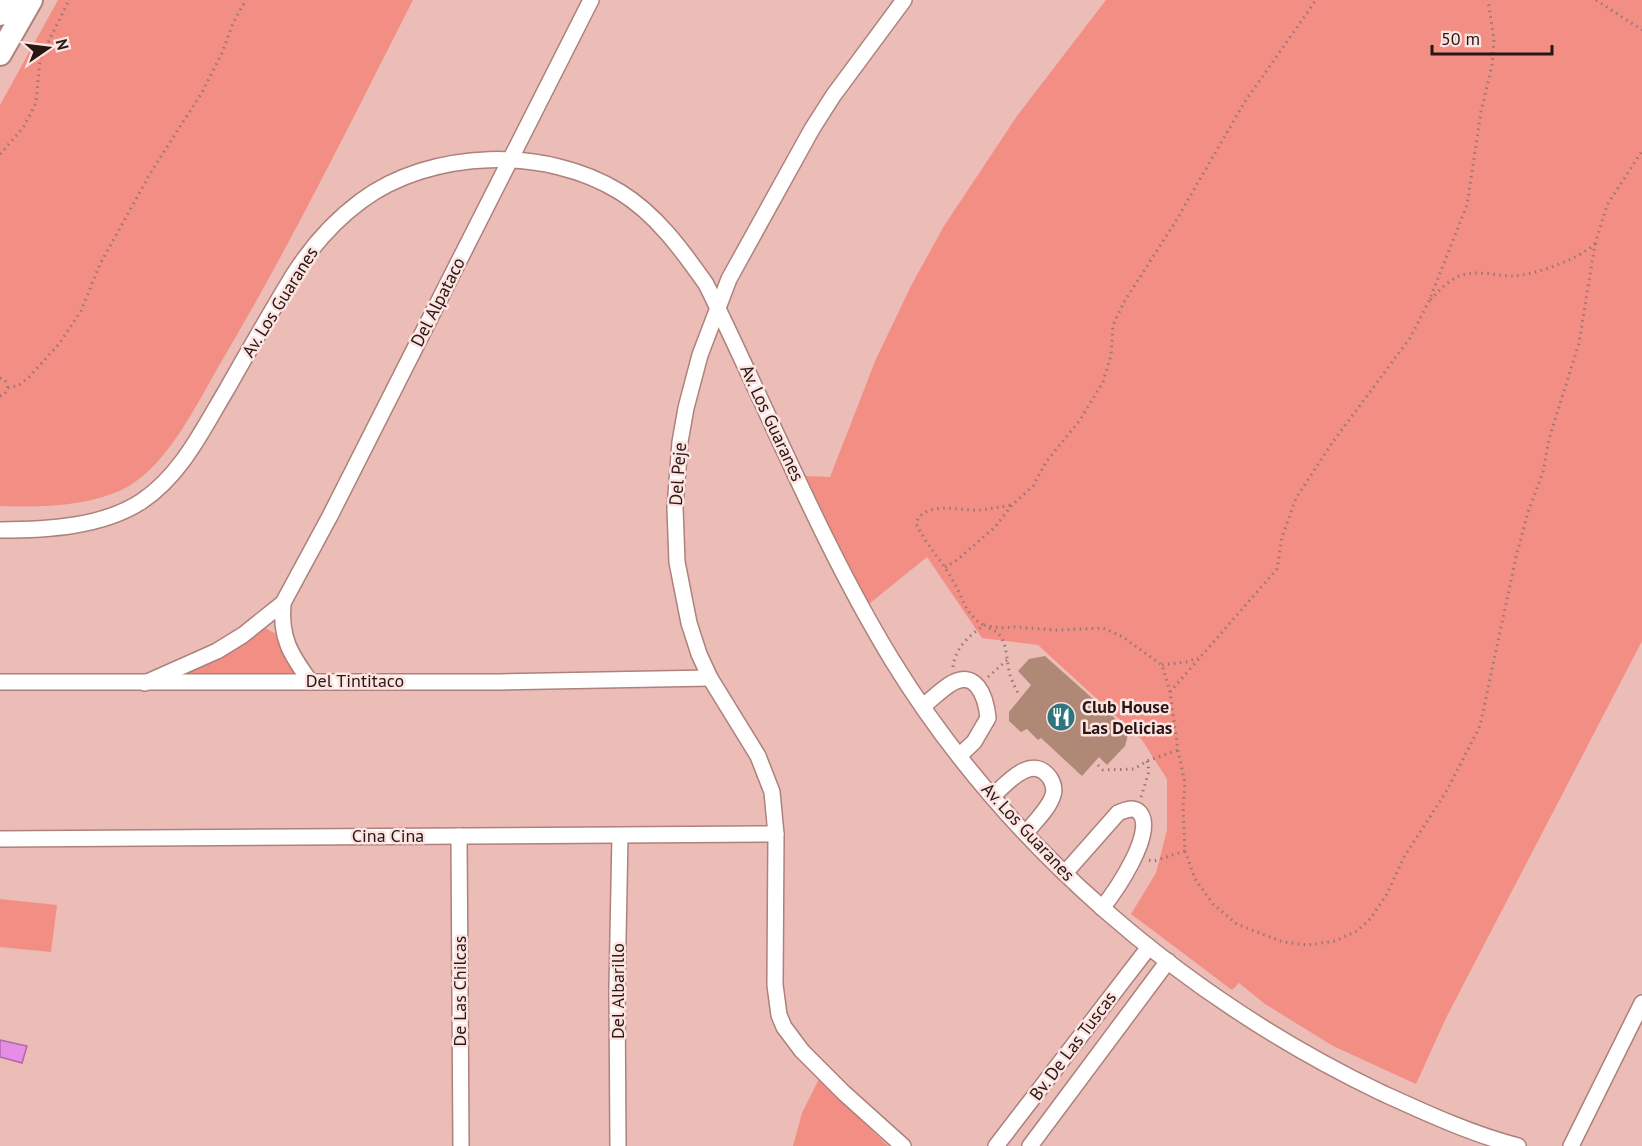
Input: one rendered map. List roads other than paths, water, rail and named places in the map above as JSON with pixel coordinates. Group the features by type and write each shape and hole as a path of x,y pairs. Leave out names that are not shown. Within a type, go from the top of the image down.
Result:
{"main road":[{"path":"0,14 8,0"},
{"path":"0,54 31,0"}],"street":[{"name":"Del Alpataco","path":"145,683 217,651 243,635 283,603 319,537 591,0"},
{"name":"Del Peje","path":"903,1146 844,1093 792,1039 779,1015 775,985 776,834 774,801 768,777 758,756 710,678 696,644 677,562 675,508 684,419 700,356 729,279 812,129 833,96 904,0"},
{"name":"Av. Los Guaranes","path":"0,530 43,528 92,521 127,509 159,488 194,447 308,252 336,222 362,200 387,186 428,170 477,160 511,159 544,163 606,184 622,193 672,238 706,284 851,586 892,660 959,756 1026,833 1102,908 1149,947 1247,1018 1325,1065 1403,1103 1518,1146"},
{"name":"Del Alpataco","path":"283,603 282,630 291,652 310,681"},
{"path":"259,623 282,630"},
{"name":"Del Tintitaco","path":"0,682 499,682 710,678"},
{"path":"924,706 959,681 970,681 979,685 984,695 988,718 974,742 959,756"},
{"path":"993,796 1019,772 1028,769 1037,769 1051,779 1054,788 1053,796 1026,833"},
{"path":"1065,873 1118,813 1125,810 1139,812 1143,819 1143,827 1134,857 1119,886 1102,908"},
{"name":"Cina Cina","path":"0,839 776,834"},
{"name":"De Las Chilcas","path":"459,836 460,1146"},
{"name":"Del Albarillo","path":"618,1146 617,988 620,836"},
{"name":"Bv. De Las Tuscas","path":"996,1146 1149,947"},
{"name":"Bv. De Las Tuscas","path":"1030,1146 1168,961"},
{"path":"1571,1146 1642,1003"}],"place":[{"name":"Club House Las Delicias","path":"1061,717"}]}
